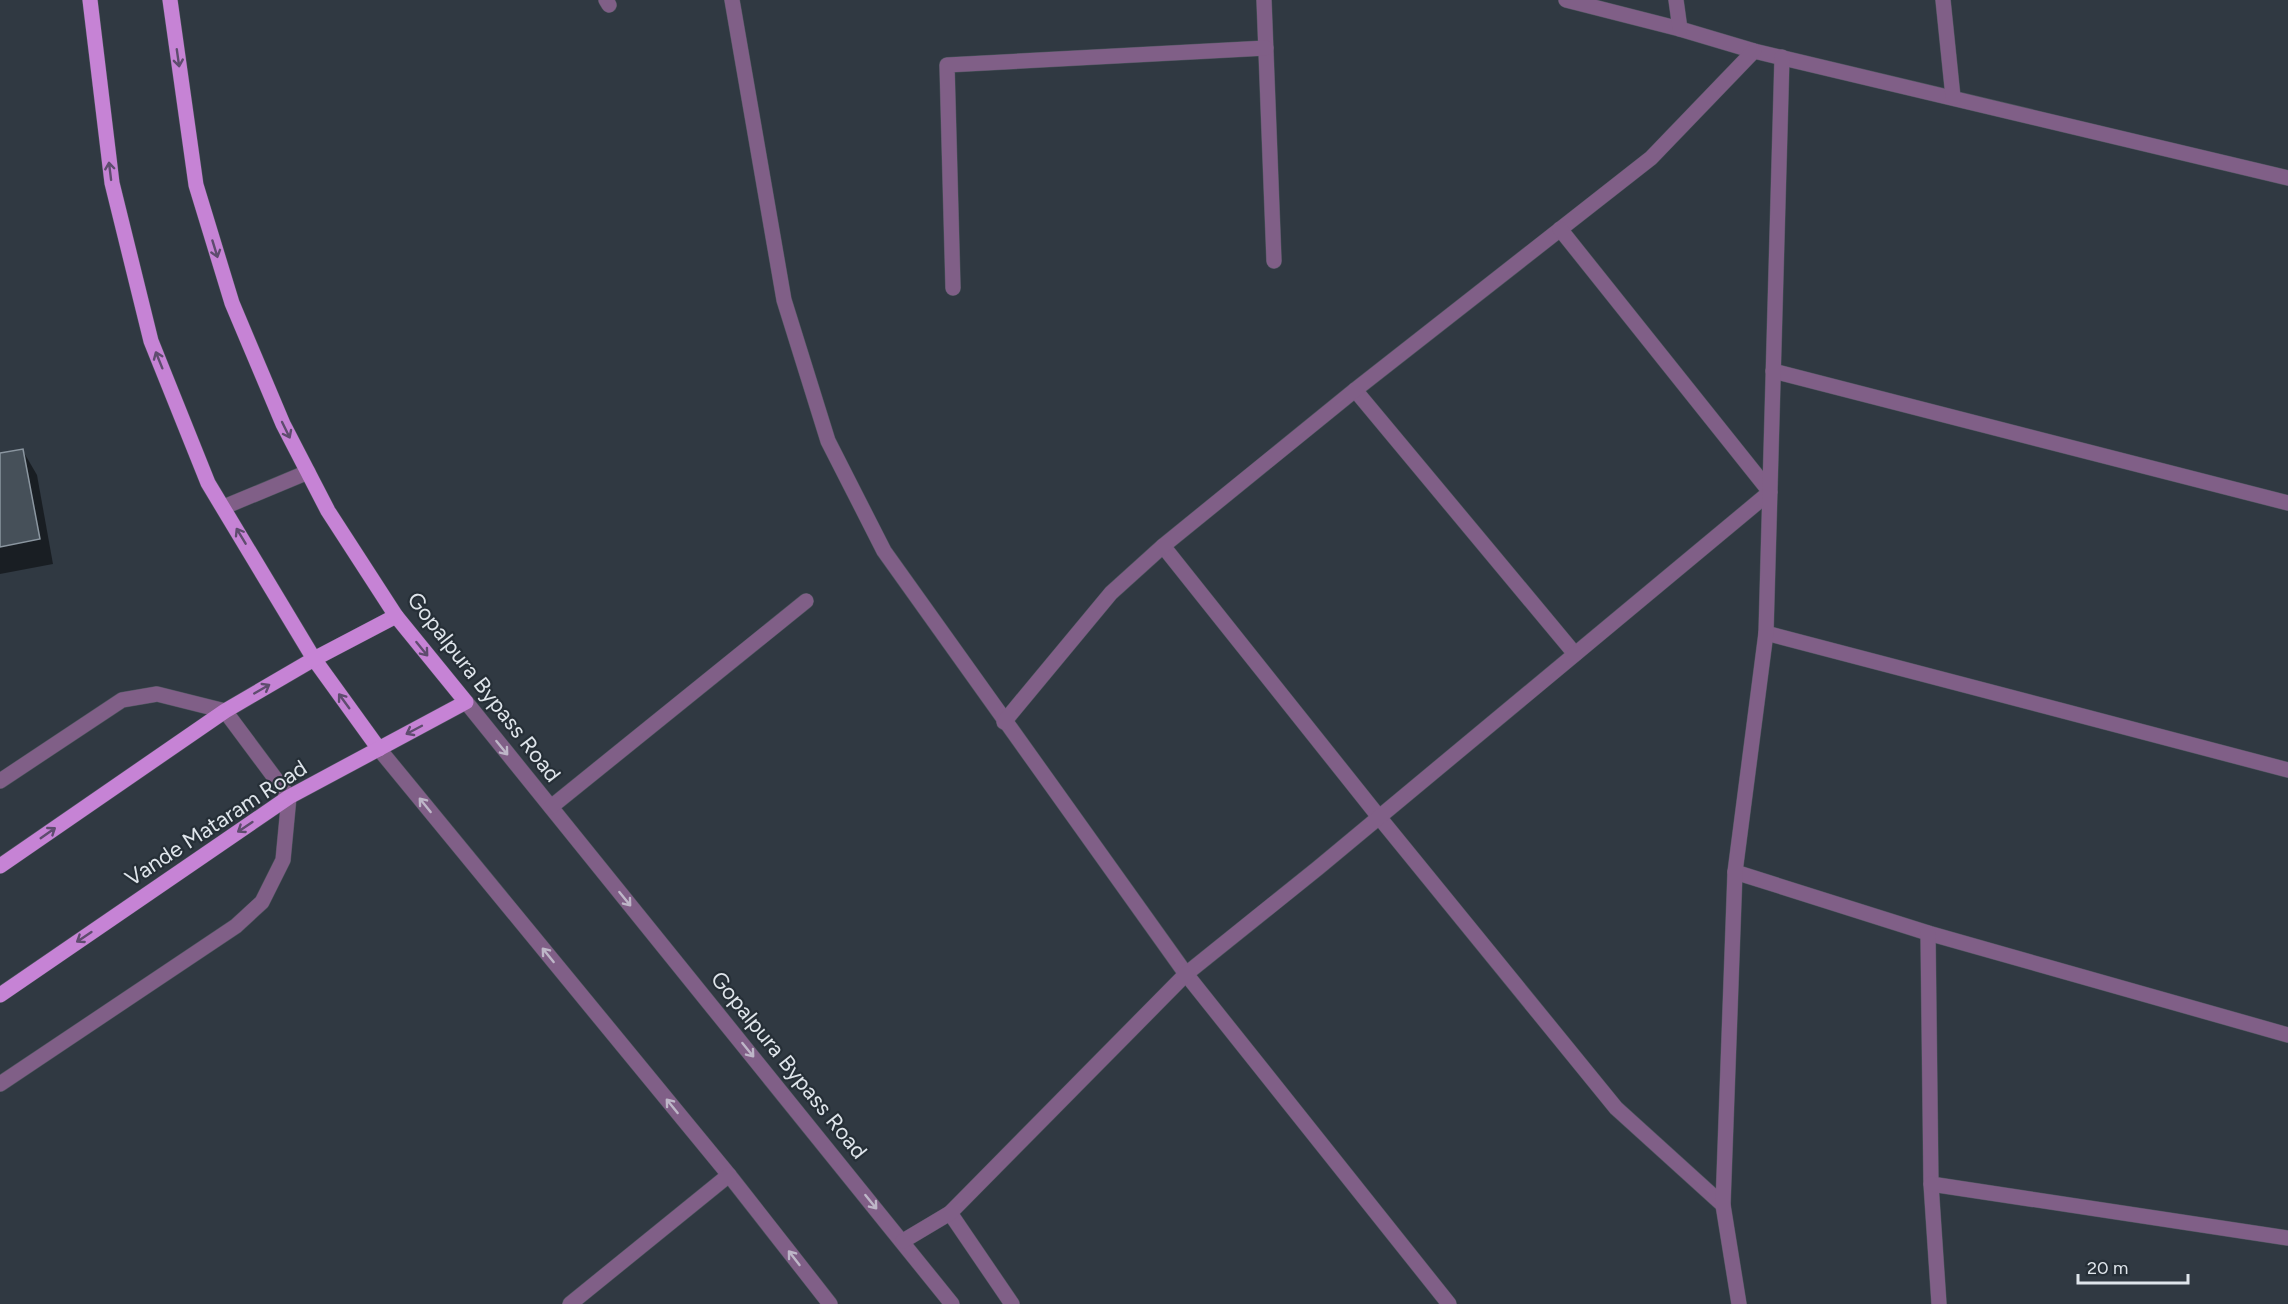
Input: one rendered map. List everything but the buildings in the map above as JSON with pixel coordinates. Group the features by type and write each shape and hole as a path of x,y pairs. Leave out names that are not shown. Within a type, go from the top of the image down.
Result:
{"main road":[{"path":"90,0 112,183 151,341 208,483 314,659 379,748"},
{"name":"Gopalpura Bypass Road","path":"170,0 196,185 232,303 283,424 328,511 396,616 466,702"},
{"path":"0,866 225,711 314,659 396,616"},
{"name":"Vande Mataram Road","path":"0,995 289,798 466,702"}],"street":[{"path":"732,0 784,300 828,441 884,551 1185,974 1449,1304"},
{"path":"1264,0 1274,261"},
{"path":"1566,0 1680,29 1754,51 2288,178"},
{"path":"1676,0 1680,29"},
{"path":"1943,0 1953,97"},
{"path":"953,288 948,64 1266,48"},
{"path":"1004,722 1111,593 1163,546 1355,390 1651,158 1754,51"},
{"path":"1739,1304 1723,1205 1735,872 1766,633 1782,57"},
{"path":"1560,229 1770,492"},
{"path":"1773,371 2288,503"},
{"path":"1355,390 1575,654"},
{"path":"224,507 308,472"},
{"path":"903,1241 950,1213 1185,974 1379,817 1770,492"},
{"path":"1163,546 1379,817 1616,1108 1723,1205"},
{"path":"551,807 806,601"},
{"path":"1766,633 2288,770"},
{"path":"0,781 122,700 157,694 225,711 289,798 284,860 261,902 236,926 0,1084"},
{"name":"Gopalpura Bypass Road","path":"466,702 952,1304"},
{"path":"379,748 729,1175 830,1304"},
{"path":"0,767 23,765"},
{"path":"1735,872 1928,933 2288,1035"},
{"path":"1928,933 1931,1184 1939,1304"},
{"path":"570,1304 729,1175"},
{"path":"1931,1184 2288,1238"},
{"path":"950,1213 1012,1304"}]}
